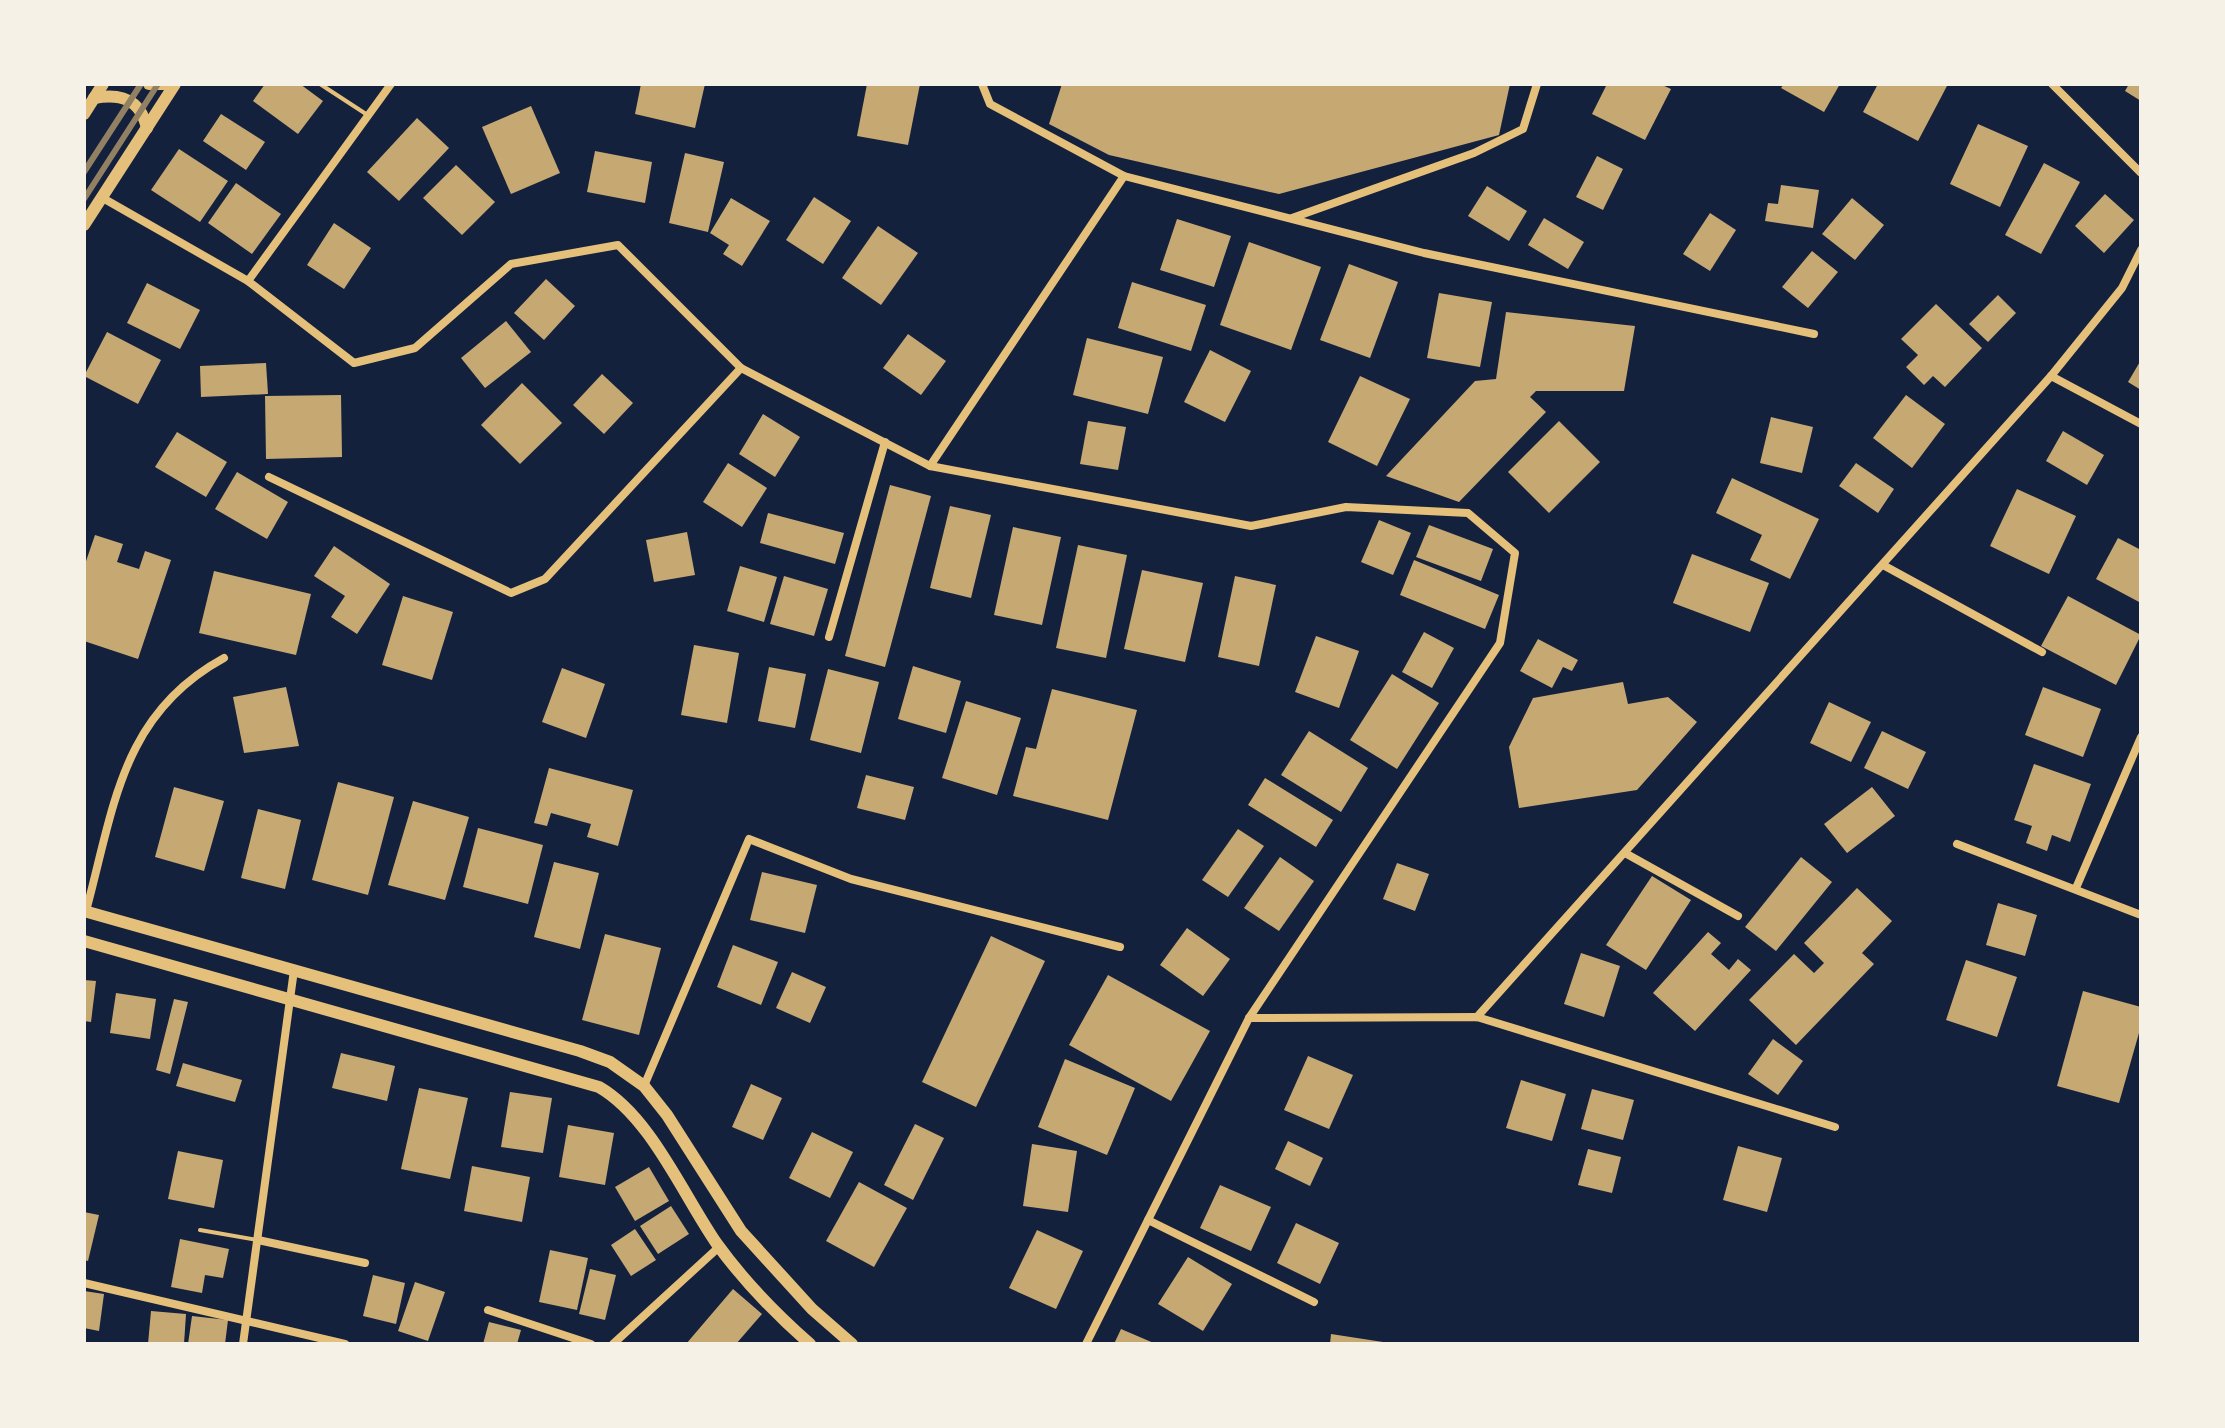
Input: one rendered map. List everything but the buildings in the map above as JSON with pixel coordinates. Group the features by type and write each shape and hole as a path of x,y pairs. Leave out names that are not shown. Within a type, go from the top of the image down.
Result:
{"main road":[{"path":"84,114 103,84"},
{"path":"149,84 164,84"},
{"path":"84,225 175,84"},
{"path":"94,98 125,98 136,105 147,128"},
{"path":"85,911 610,1062 644,1086 667,1115 741,1231 812,1309 852,1344"},
{"path":"84,941 572,1078 614,1096 645,1131 719,1247 810,1344"}],"street":[{"path":"248,281 391,84"},
{"path":"982,84 990,104 1124,176 1424,253 1814,334"},
{"path":"1292,218 1474,153 1523,129 1537,84"},
{"path":"2052,84 2141,173"},
{"path":"930,466 1124,176"},
{"path":"101,197 248,281 354,363 415,348 511,264 618,245 741,368 930,466 1251,526 1346,507 1468,513 1515,553 1500,643 1249,1018 1086,1344"},
{"path":"1477,1017 2051,376 2122,288 2141,250"},
{"path":"269,477 511,593 545,579 741,368"},
{"path":"2051,376 2141,424"},
{"path":"829,637 885,442"},
{"path":"1883,565 2042,652"},
{"path":"85,911 137,740 174,692 195,674 224,658"},
{"path":"2076,888 2141,737"},
{"path":"644,1086 749,839 851,879 1120,947"},
{"path":"1957,844 2141,915"},
{"path":"1625,853 1738,916"},
{"path":"243,1344 294,970"},
{"path":"1249,1018 1477,1017 1835,1127"},
{"path":"1148,1220 1314,1302"},
{"path":"258,1240 365,1263"},
{"path":"613,1344 719,1247"},
{"path":"84,1283 345,1344"},
{"path":"488,1310 591,1344"}],"lane":[{"path":"320,84 368,116"},
{"path":"200,1230 258,1240"}],"railway":[{"path":"84,172 141,84"},
{"path":"84,199 158,84"}]}
